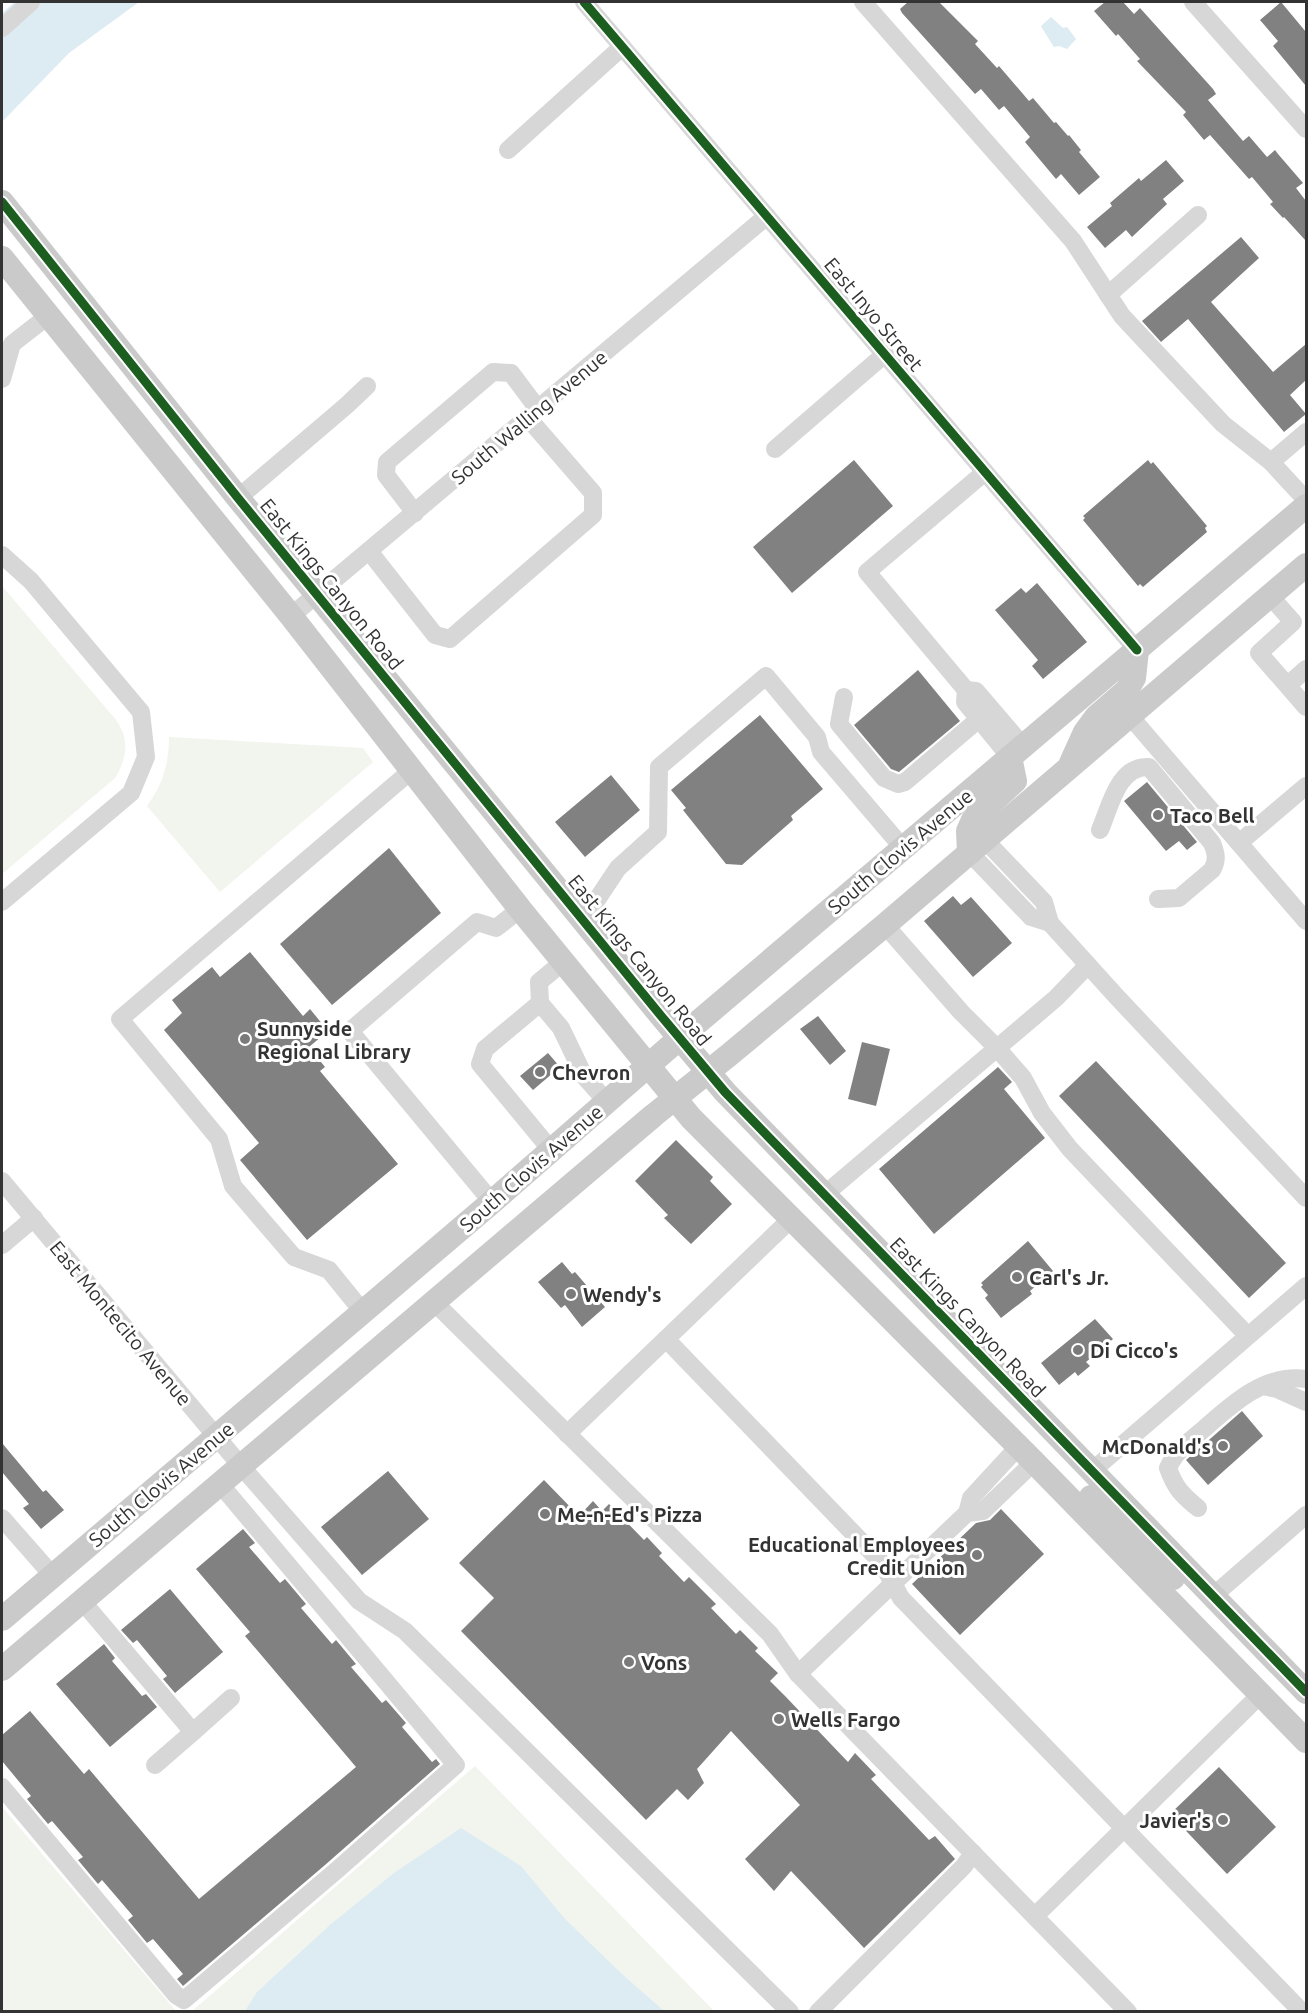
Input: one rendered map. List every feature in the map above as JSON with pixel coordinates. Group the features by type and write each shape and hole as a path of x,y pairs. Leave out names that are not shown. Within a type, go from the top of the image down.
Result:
{"main road":[{"name":"East Kings Canyon Road","path":"2,202 238,498 725,1092 1306,1692"},
{"path":"2,258 291,616 520,909 691,1118 1027,1454 1306,1741"},
{"name":"South Clovis Avenue","path":"2,1619 1306,506"},
{"name":"South Clovis Avenue","path":"2,1669 675,1098 885,925 1306,565"},
{"path":"1070,768 1085,732 1096,717 1127,690 1134,678 1137,650"},
{"path":"977,846 968,831 973,820 1015,782 1017,751"},
{"path":"1027,1454 1055,1462 1187,1592 1196,1596 1213,1596"}],"street":[{"path":"2,28 31,2"},
{"name":"East Inyo Street","path":"584,2 1137,650"},
{"path":"863,2 1072,241 1122,316 1223,424 1271,462 1306,500"},
{"path":"1193,2 1306,129"},
{"path":"508,150 622,47"},
{"path":"1108,295 1198,215"},
{"name":"South Walling Avenue","path":"291,616 767,216"},
{"path":"2,379 12,344 48,316"},
{"path":"775,449 885,354"},
{"path":"369,551 435,635 450,639 593,515 593,493 533,414 511,373 493,372 387,462 386,475 415,513"},
{"path":"238,498 367,386"},
{"path":"1271,462 1306,432"},
{"path":"985,472 867,572 966,690 976,692 1017,751"},
{"path":"2,555 31,581 141,712 146,757 131,793 2,902"},
{"path":"1270,596 1300,618 1259,653 1306,707"},
{"path":"1288,685 1306,669"},
{"path":"580,915 594,904 618,868 658,832 659,767 766,676 817,737 821,752 903,848"},
{"path":"966,690 965,702 979,719 1017,751"},
{"path":"844,698 839,724 884,778 898,784 905,782 979,719"},
{"path":"1129,715 1306,921"},
{"path":"1100,830 1120,783 1126,775 1132,769 1149,767 1212,843 1216,859 1212,870 1179,898 1158,899"},
{"path":"363,1312 329,1270 294,1257 233,1186 219,1139 120,1019 412,770"},
{"path":"1239,843 1306,786"},
{"path":"977,846 1032,917 1050,923 1306,1198"},
{"path":"492,1202 350,1031 477,922 496,928 520,909"},
{"path":"885,925 961,1012 1023,1078 1042,1113 1070,1149 1248,1336"},
{"path":"563,962 539,982 540,1004 561,1028 584,1076 607,1102"},
{"path":"824,1195 1056,998 1088,965"},
{"path":"540,1004 485,1050 480,1064 551,1150"},
{"name":"East Montecito Avenue","path":"2,1180 216,1437 359,1601 405,1631 790,2012"},
{"path":"2,1245 34,1218"},
{"path":"567,1434 791,1219"},
{"path":"1092,1471 1306,1286"},
{"path":"434,1302 770,1634 798,1674 1128,2012"},
{"path":"666,1340 882,1563 901,1598 1302,2012"},
{"path":"1198,1508 1179,1493 1171,1478 1168,1468 1174,1455 1250,1392 1282,1380 1306,1379"},
{"path":"1263,1386 1278,1389 1306,1402"},
{"path":"798,1674 967,1512 971,1498 1027,1454"},
{"path":"2,1787 176,1995 184,2000 456,1765 220,1484"},
{"path":"1213,1596 1306,1515"},
{"path":"2,1518 53,1576"},
{"path":"82,1601 193,1732"},
{"path":"1035,1916 1261,1694"},
{"path":"156,1765 231,1698"},
{"path":"818,2012 964,1866 973,1854"}],"shaded area":[{"path":"15,2 139,2 69,53 2,122 2,13"},
{"path":"1051,17 1063,28 1067,27 1076,39 1067,49 1054,47 1041,26"},
{"path":"2,586 116,720 123,735 125,749 115,778 2,874"},
{"path":"169,737 363,748 373,762 220,892 147,806 164,773"},
{"path":"475,1766 714,2011 191,2012"},
{"path":"2,1807 176,2011 2,2011"},
{"path":"461,1828 521,1866 564,1918 664,2011 245,2011 257,1992 331,1924 394,1873"}],"building":[{"path":"908,2 939,2 978,41 975,44 997,68 999,66 1029,101 1033,98 1054,123 1056,122 1069,135 1081,150 1079,152 1100,177 1079,195 1061,174 1056,179 1025,142 1030,137 1004,106 999,110 981,89 975,94 902,13 900,9"},
{"path":"1105,2 1123,2 1134,14 1140,8 1213,89 1216,94 1208,100 1243,141 1249,136 1267,157 1275,150 1303,183 1296,188 1306,201 1306,241 1270,204 1273,202 1252,177 1249,179 1210,135 1204,140 1183,115 1186,112 1137,61 1140,59 1118,34 1116,36 1094,11"},
{"path":"1281,2 1306,32 1306,86 1273,46 1278,41 1260,20"},
{"path":"1166,160 1184,181 1163,199 1167,204 1132,237 1126,230 1105,248 1087,227 1112,206 1110,203 1139,178 1141,181"},
{"path":"1241,237 1259,258 1211,302 1273,372 1306,344 1306,380 1290,395 1306,414 1284,432 1188,319 1161,342 1142,321"},
{"path":"854,460 893,506 792,593 753,547"},
{"path":"1148,460 1151,464 1153,462 1207,526 1205,528 1207,532 1143,587 1140,584 1138,586 1083,520 1085,518 1083,516"},
{"path":"1037,583 1087,642 1043,679 1032,666 1038,660 995,610 1021,588 1026,593"},
{"path":"918,670 960,721 899,772 891,769 854,725"},
{"path":"760,715 823,789 791,816 793,820 742,865 726,864 683,810 686,808 671,790"},
{"path":"611,775 640,810 585,857 555,822"},
{"name":"Taco Bell","path":"1147,782 1197,842 1187,850 1179,841 1166,851 1124,801"},
{"path":"389,848 441,913 332,1005 280,944"},
{"path":"953,896 961,905 971,897 1012,943 973,977 924,921"},
{"path":"250,952 303,1016 310,1009 328,1031 309,1047 325,1067 320,1071 398,1164 307,1240 240,1160 259,1143 164,1030 182,1013 172,1000 212,967 220,977"},
{"path":"818,1016 846,1051 830,1065 800,1029"},
{"path":"862,1042 890,1049 876,1106 848,1099"},
{"name":"Chevron","path":"548,1053 560,1067 533,1090 520,1076"},
{"path":"1096,1061 1286,1263 1249,1298 1059,1096"},
{"path":"998,1067 1012,1082 1004,1089 1045,1138 934,1234 879,1169"},
{"path":"676,1140 713,1177 710,1181 732,1204 691,1244 664,1218 668,1215 635,1181"},
{"name":"Carl's Jr.","path":"1028,1241 1053,1271 1030,1291 1032,1294 1001,1318 985,1298 988,1295 981,1287 983,1285 981,1283"},
{"name":"Wendy's","path":"562,1262 572,1274 575,1272 605,1307 582,1327 565,1305 561,1308 538,1282"},
{"name":"Di Cicco's","path":"1095,1319 1113,1339 1086,1362 1090,1366 1078,1376 1075,1372 1059,1385 1041,1363"},
{"name":"McDonald's","path":"1242,1411 1263,1436 1208,1485 1186,1460"},
{"path":"2,1443 43,1492 46,1490 64,1510 41,1529 23,1508 29,1504 2,1472"},
{"path":"388,1471 429,1519 362,1575 321,1527"},
{"name":"Vons","path":"544,1480 579,1516 593,1501 602,1511 609,1504 644,1540 647,1537 662,1553 659,1556 684,1582 689,1577 716,1604 711,1608 736,1634 740,1630 758,1648 755,1651 778,1673 770,1681 848,1762 855,1753 876,1775 871,1779 929,1840 935,1836 955,1859 864,1948 791,1871 774,1891 745,1859 800,1805 731,1731 697,1769 704,1783 688,1800 677,1789 646,1820 461,1631 494,1598 459,1563"},
{"path":"1001,1509 1044,1554 960,1635 912,1584 976,1523 990,1520"},
{"path":"243,1529 255,1543 249,1547 280,1583 285,1579 306,1604 301,1608 332,1644 336,1640 356,1664 351,1667 382,1703 386,1700 406,1723 402,1727 432,1762 436,1759 440,1764 183,1986 177,1979 183,1974 153,1939 147,1943 128,1920 133,1916 102,1880 98,1884 78,1860 83,1857 52,1821 48,1824 27,1799 31,1796 2,1761 2,1735 30,1711 84,1774 89,1769 199,1899 356,1767 245,1636 250,1632 196,1569"},
{"path":"170,1589 223,1652 175,1693 163,1679 167,1676 137,1640 133,1643 121,1630"},
{"path":"104,1644 115,1658 112,1661 142,1696 146,1694 157,1707 110,1747 56,1684"},
{"name":"Javier's","path":"1219,1767 1276,1827 1227,1874 1170,1814"}],"cycle path":[{"path":"584,2 1137,650"},
{"path":"2,202 238,498 725,1092 1306,1692"}],"place":[{"name":"Taco Bell","path":"1158,815"},
{"name":"Sunnyside Regional Library","path":"245,1039"},
{"name":"Chevron","path":"540,1072"},
{"name":"Carl's Jr.","path":"1017,1277"},
{"name":"Wendy's","path":"571,1294"},
{"name":"Di Cicco's","path":"1078,1350"},
{"name":"McDonald's","path":"1223,1446"},
{"name":"Me-n-Ed's Pizza","path":"545,1514"},
{"name":"Educational Employees Credit Union","path":"977,1555"},
{"name":"Vons","path":"629,1662"},
{"name":"Wells Fargo","path":"779,1719"},
{"name":"Javier's","path":"1223,1820"}]}
